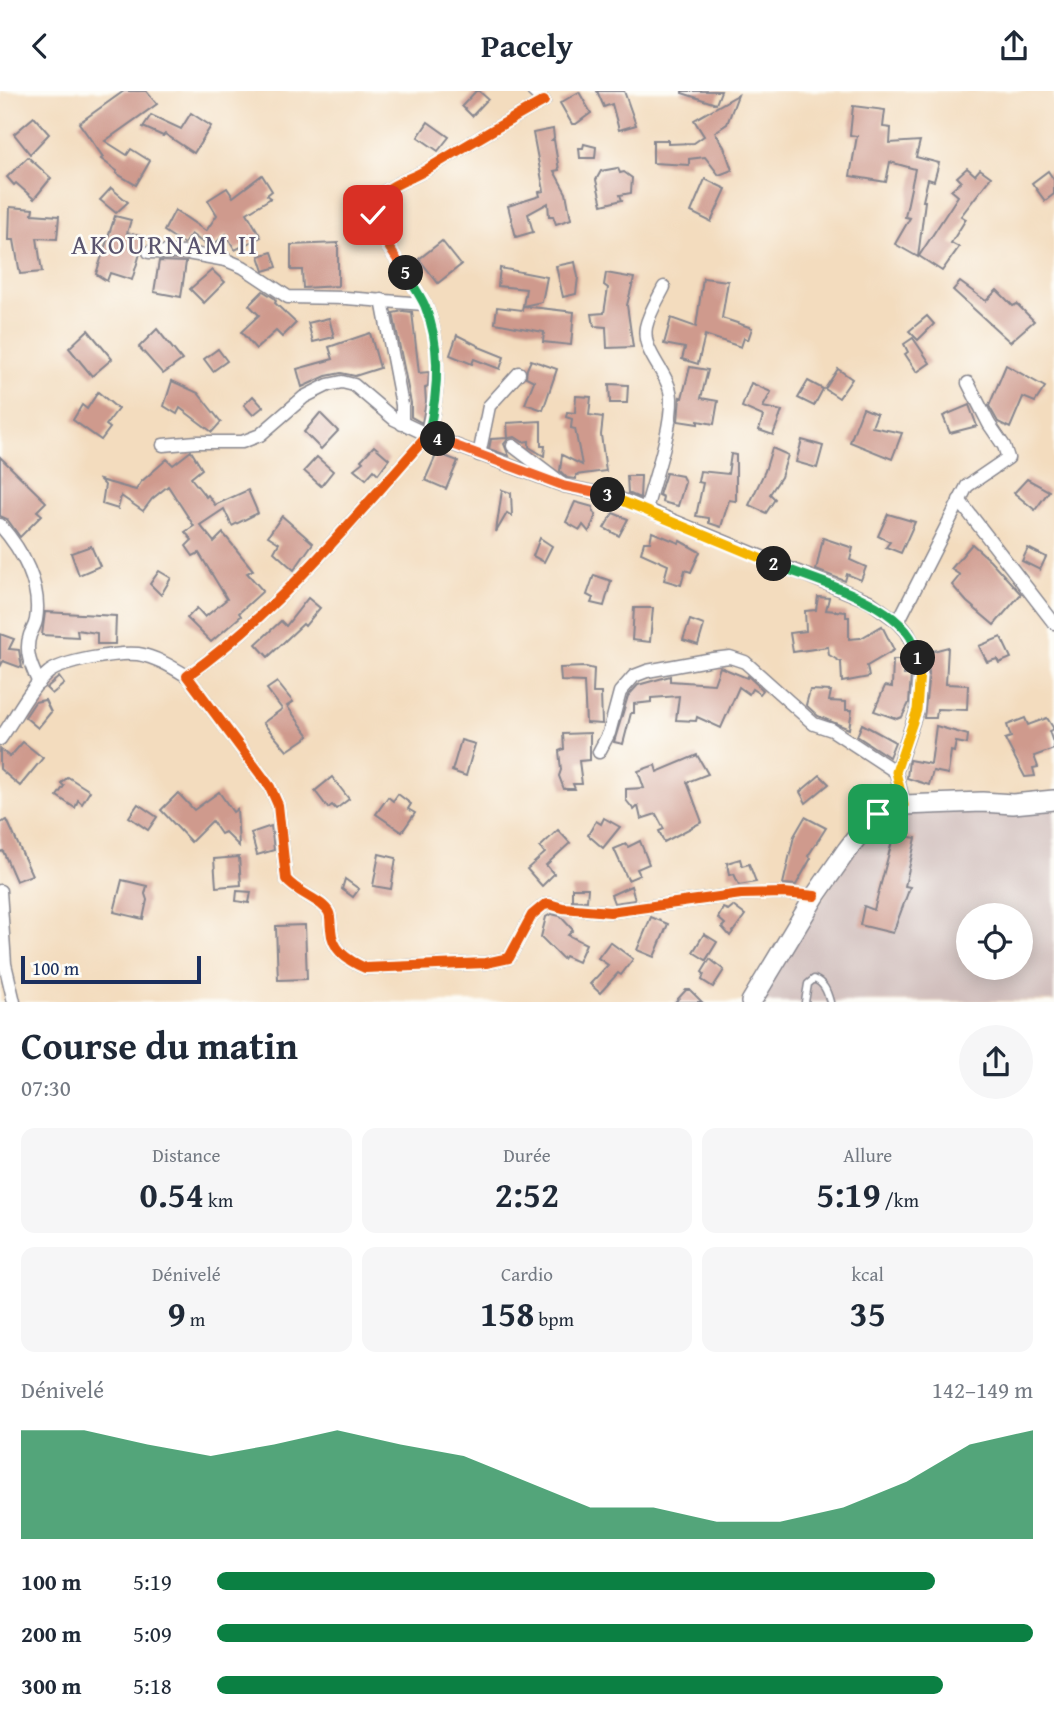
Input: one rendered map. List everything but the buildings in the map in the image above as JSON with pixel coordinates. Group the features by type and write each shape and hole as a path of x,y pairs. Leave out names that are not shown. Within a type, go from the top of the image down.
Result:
{"street":[{"path":"533,91 544,96"},
{"path":"187,676 244,631 272,604 428,435 435,407 437,361 431,324 424,304 373,221 373,208 387,190 427,170 544,96"},
{"path":"149,253 187,253 226,260 243,267 288,297 424,304"},
{"path":"646,510 668,425 671,400 669,388 646,337 646,328 664,287"},
{"path":"382,300 402,405 402,424"},
{"path":"478,455 489,406 519,373"},
{"path":"163,445 242,442 260,435 304,397 328,385 342,382 354,385 402,424 428,435 564,486 612,496 716,541 869,601 898,622 917,651 920,672 917,710 896,772 904,805"},
{"path":"898,622 967,486 1008,458 1004,446 989,425 968,383"},
{"path":"513,446 551,473 564,486"},
{"path":"959,500 1054,623"},
{"path":"0,525 23,555 34,585 36,623 27,645 30,665 39,683"},
{"path":"0,739 39,683 50,672 68,663 138,654 159,660 187,676 270,787 278,805 286,879 293,888 325,908 329,913 336,949 365,968 476,964 509,958 532,915 544,905 550,904 563,908 610,912 741,894 784,893 815,896"},
{"path":"598,752 609,733 620,692 634,676 647,671 730,657 745,662 814,724 832,730 896,772"},
{"path":"751,1002 815,896 867,824 878,814 904,805 982,802 1013,804 1054,800"},
{"path":"0,891 5,964 14,1002"}],"lane":[{"path":"805,1002 808,983 814,979 820,982 827,992 830,1002"}],"shaded area":[{"path":"1054,808 1054,1001 753,1002 874,821 896,811"}],"cycle path":[{"path":"544,101 391,188 375,203 375,222 425,304 435,336 437,386 428,435 284,593 221,650 187,676 270,787 278,805 286,879 326,908 337,948 347,958 365,968 486,963 509,958 532,915 549,904 563,908 610,912 741,894 784,893 815,896"}],"district":[{"name":"AKOURNAM II","path":"165,244"}],"route":[{"path":"373,215 378,231 424,304 431,324 437,361 435,407 428,435 564,486 612,496 716,541 845,591 869,601 907,632 917,651 920,672 917,710 896,772 904,805 878,814"}]}
